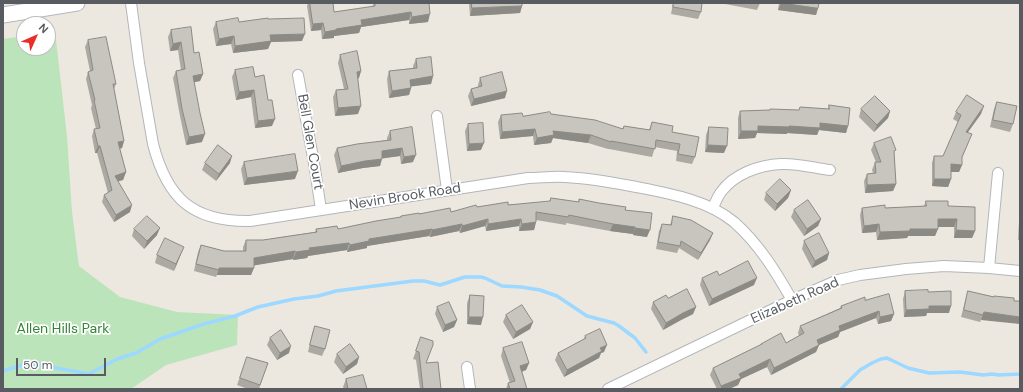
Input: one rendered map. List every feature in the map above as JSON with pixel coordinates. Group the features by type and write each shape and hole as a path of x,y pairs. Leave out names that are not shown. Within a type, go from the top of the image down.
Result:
{"main road":[{"path":"3,15 78,3"}],"street":[{"name":"Nevin Brook Road","path":"131,3 139,64 153,144 166,181 173,191 191,208 214,218 250,221 528,178 564,177 605,181 666,193 696,202 712,208 733,221 750,237 762,252 792,300"},
{"name":"Bell Glen Court","path":"298,75 321,210"},
{"path":"437,116 447,190"},
{"path":"712,208 721,192 733,180 746,172 764,166 782,164 800,165 830,170"},
{"path":"989,268 998,173"},
{"name":"Elizabeth Road","path":"608,389 792,300 838,280 860,275 944,266 1020,270"},
{"path":"467,367 470,389"}],"green space":[{"name":"Allen Hills Park","path":"16,37 16,56 56,56 56,40 67,136 72,212 79,266 120,297 177,312 238,315 237,345 166,365 131,389 3,389 3,39"}],"building":[{"path":"310,3 333,3 334,12 375,6 375,3 429,3 430,14 412,17 411,12 361,20 362,25 325,32 323,23 313,24"},
{"path":"472,3 522,3 522,6 472,8"},
{"path":"674,3 702,3 701,12 673,7"},
{"path":"781,3 819,3 818,8"},
{"path":"238,18 239,22 268,18 304,18 305,34 270,35 271,41 235,46 234,36 219,39 216,22"},
{"path":"191,27 194,53 199,52 203,74 193,76 205,134 189,137 182,109 176,71 185,69 181,42 173,44 171,30"},
{"path":"106,37 116,84 113,84 124,141 118,142 126,172 115,176 132,205 116,215 104,195 112,190 94,129 100,128 88,72 93,70 88,40"},
{"path":"357,51 361,71 357,72 361,106 338,108 336,90 348,89 340,55"},
{"path":"431,57 433,76 410,80 411,88 392,91 389,71 417,68 416,59"},
{"path":"253,67 255,77 264,75 268,100 272,100 275,119 258,121 254,90 239,92 235,70"},
{"path":"502,72 507,91 474,99 471,89 482,86 480,78"},
{"path":"967,95 984,106 966,132 972,134 962,157 962,165 951,164 951,179 934,179 934,156 943,156 961,115 956,112"},
{"path":"875,96 890,111 877,125 861,109"},
{"path":"997,102 1017,106 1013,124 993,120"},
{"path":"829,105 850,108 848,126 820,123 820,128 758,126 758,131 741,131 740,111 770,109 799,110 800,107 829,109"},
{"path":"550,112 551,114 595,120 623,129 624,126 650,130 652,122 673,126 672,132 699,137 695,157 678,154 680,144 656,140 655,149 611,142 591,135 553,131 554,135 537,138 535,129 502,132 501,115 522,113 523,116"},
{"path":"483,123 484,143 469,144 468,124"},
{"path":"412,127 416,155 404,157 402,148 382,151 382,159 341,166 337,148 391,140 390,131"},
{"path":"709,127 728,128 727,146 708,145"},
{"path":"891,137 896,150 894,151 896,184 867,185 867,174 876,173 875,162 881,162 874,143"},
{"path":"218,145 232,156 219,174 205,163"},
{"path":"295,154 298,171 247,178 244,162"},
{"path":"780,179 791,190 777,204 766,193"},
{"path":"551,198 579,202 579,199 626,207 625,210 652,213 650,230 569,215 568,217 536,212 536,222 522,224 521,219 488,224 488,219 462,226 462,224 369,239 369,241 350,245 349,243 309,248 310,250 254,258 254,268 219,268 219,270 196,264 201,245 224,251 246,251 246,240 263,240 317,232 316,229 337,226 338,229 450,208 451,212 476,205 477,207 508,202 508,205 550,201"},
{"path":"808,200 821,219 807,229 794,210"},
{"path":"926,201 948,201 948,206 975,207 975,231 956,230 957,219 938,219 938,229 910,229 910,231 880,232 879,224 864,226 862,208 885,205 885,208 926,206"},
{"path":"147,216 160,228 147,241 134,229"},
{"path":"673,216 691,220 713,233 701,253 681,241 680,246 658,242 662,224 671,225"},
{"path":"819,233 829,253 815,261 804,241"},
{"path":"165,238 184,247 176,264 157,255"},
{"path":"748,261 757,278 712,299 702,278 717,271 719,275"},
{"path":"687,289 696,307 666,323 653,302 666,295 668,298"},
{"path":"928,290 928,292 951,291 951,306 929,306 929,309 906,310 905,291"},
{"path":"968,291 994,297 1014,298 1014,301 1020,301 1020,317 984,312 983,315 964,310"},
{"path":"889,294 894,314 880,317 879,311 839,326 840,330 817,340 819,345 774,368 770,359 739,374 741,378 721,386 713,368 781,333 786,343 804,333 800,326 842,308 841,306 865,297 865,300"},
{"path":"470,295 484,296 483,317 469,317"},
{"path":"449,302 457,320 445,325 437,307"},
{"path":"522,305 533,322 516,332 506,315"},
{"path":"315,326 330,330 325,349 310,345"},
{"path":"600,329 607,345 600,348 602,351 567,370 558,353 586,338 585,336"},
{"path":"281,330 291,346 280,353 270,338"},
{"path":"421,337 433,341 433,345 426,363 438,362 441,389 423,389 419,352 416,351"},
{"path":"522,342 529,363 520,366 527,389 510,389 508,383 515,381 503,348"},
{"path":"350,344 359,357 346,367 337,354"},
{"path":"247,357 268,363 260,385 240,378"},
{"path":"363,375 367,389 348,389 346,379"}],"waterway":[{"path":"3,371 29,363 89,374 117,359 136,353 160,339 204,324 235,316 258,307 294,299 318,296 336,291 413,281 424,281 440,285 465,277 481,277 502,286 540,290 557,296 587,316 614,323 619,326 635,338 646,352"},
{"path":"841,389 860,370 872,363 887,358 908,368 929,373 960,372 983,375 1020,374"}]}
